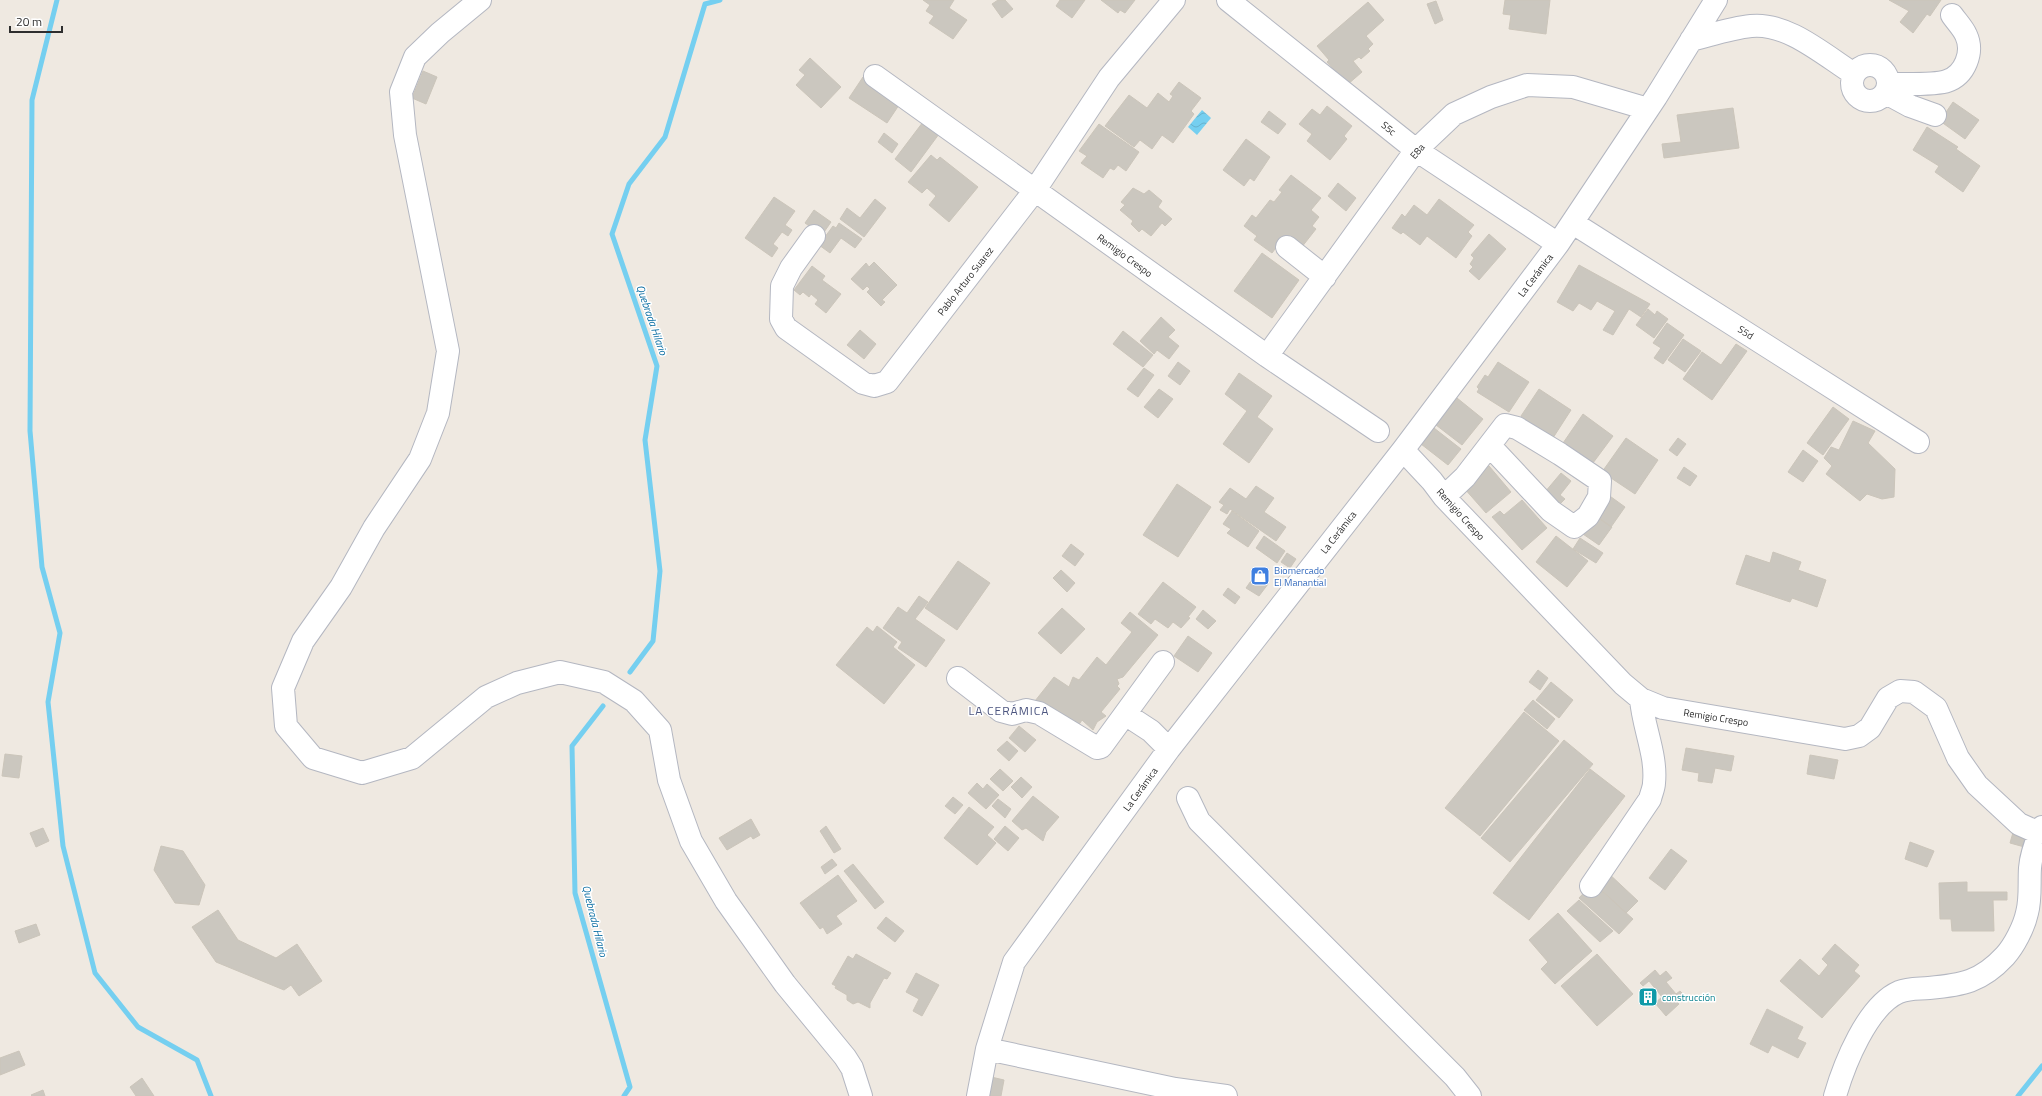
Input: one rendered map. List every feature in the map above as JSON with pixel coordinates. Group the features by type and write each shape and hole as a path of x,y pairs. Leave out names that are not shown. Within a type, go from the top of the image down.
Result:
{"street":[{"path":"480,0 440,33 415,57 401,92 405,135 448,351 438,413 420,459 374,528 341,587 303,641 283,688 286,726 313,758 362,773 412,758 486,697 517,683 560,672 604,682 634,701 660,730 669,780 691,841 726,901 785,984 845,1057 852,1068 861,1096"},
{"name":"Pablo Arturo Suarez","path":"814,236 791,268 782,286 781,319 786,328 864,383 874,386 887,382 1035,190 1109,78 1174,0"},
{"name":"S5c","path":"1228,0 1416,150 1558,244"},
{"name":"La Cerámica","path":"978,1096 987,1049 1014,962 1169,749 1403,450 1558,244 1648,109 1716,0"},
{"path":"1887,88 1947,82 1959,75 1967,64 1969,51 1967,36 1952,15"},
{"path":"1691,40 1739,28 1769,26 1785,30 1854,74 1852,86 1854,92 1862,100 1874,101 1880,99 1887,88"},
{"name":"Remigio Crespo","path":"875,76 1267,356 1378,431"},
{"name":"E8a","path":"1267,356 1416,150 1454,114 1491,97 1528,85 1573,87 1648,109"},
{"path":"1887,88 1910,106 1935,115"},
{"name":"S5d","path":"1573,223 1918,442"},
{"path":"1287,247 1324,277"},
{"path":"1444,498 1465,477 1504,426 1517,428 1560,454 1600,481 1599,497 1588,516 1574,527 1551,511 1490,446"},
{"name":"Remigio Crespo","path":"1403,450 1432,481 1444,498 1623,684 1641,699 1663,708 1846,739 1859,736 1870,728 1888,698 1900,690 1914,692 1936,708 1958,758 1978,785 2019,824 2041,830"},
{"path":"958,678 1001,711 1012,714 1026,710 1039,713 1097,748 1101,747 1163,662"},
{"path":"1591,886 1650,798 1654,783 1652,758 1642,713 1641,699"},
{"path":"1125,714 1152,731 1169,749"},
{"path":"1188,798 1199,821 1455,1077 1470,1096"},
{"path":"1835,1096 1844,1067 1857,1040 1885,1000 1899,992 1911,989 1970,982 1989,970 2006,955 2018,935 2027,913 2030,867 2041,830"},
{"path":"987,1049 1175,1089 1226,1096"}],"water":[{"path":"1202,110 1211,118 1197,135 1188,127"}],"building":[{"path":"923,0 954,0 949,8 967,20 953,39 929,23 934,16 926,11 930,5"},
{"path":"998,0 1005,0 1013,9 1002,18 992,4"},
{"path":"1060,0 1085,0 1072,18 1056,6"},
{"path":"1101,0 1135,0 1125,13 1120,10 1118,13"},
{"path":"1505,0 1550,0 1546,34 1509,29 1511,15 1503,14"},
{"path":"1889,0 1941,0 1930,16 1927,14 1913,33 1900,22 1909,11"},
{"path":"1436,1 1443,20 1435,24 1427,4"},
{"path":"1368,2 1384,20 1366,36 1373,44 1368,49 1370,51 1361,59 1359,57 1353,61 1362,72 1347,85 1327,62 1329,60 1317,46"},
{"path":"810,58 841,87 821,108 796,85 805,75 799,70"},
{"path":"423,71 437,77 426,104 412,98"},
{"path":"863,77 901,102 887,123 849,98"},
{"path":"1179,82 1201,98 1191,111 1194,114 1173,143 1162,135 1152,149 1140,140 1134,147 1105,126 1129,95 1147,108 1158,93 1169,102 1173,96 1170,94"},
{"path":"1953,102 1979,120 1965,139 1940,121"},
{"path":"1327,106 1352,126 1344,136 1347,139 1330,160 1307,141 1312,134 1299,124 1312,109 1320,115"},
{"path":"1733,108 1739,148 1664,158 1662,144 1681,142 1677,115"},
{"path":"1269,111 1286,124 1278,134 1261,122"},
{"path":"923,122 939,134 911,172 895,159"},
{"path":"1099,124 1139,152 1126,171 1118,165 1114,170 1110,168 1103,178 1081,163 1087,156 1079,151"},
{"path":"1927,127 1958,147 1956,149 1980,166 1963,192 1935,172 1939,166 1913,150"},
{"path":"884,133 898,144 892,153 878,142"},
{"path":"1246,139 1270,157 1254,181 1250,178 1244,186 1223,170"},
{"path":"931,155 937,160 940,157 978,187 949,222 929,205 936,196 927,188 922,193 908,182"},
{"path":"1291,175 1321,198 1311,210 1319,217 1312,226 1316,229 1301,248 1285,236 1272,253 1254,240 1257,236 1244,226 1252,215 1256,218 1270,200 1274,202 1282,192 1279,190"},
{"path":"1338,183 1356,198 1346,211 1328,196"},
{"path":"1133,188 1144,194 1149,190 1162,201 1158,207 1172,219 1165,226 1162,223 1151,236 1142,229 1139,232 1131,224 1133,221 1120,210 1125,205 1121,202"},
{"path":"774,197 795,211 785,225 792,230 788,236 782,232 773,244 778,248 772,257 745,238"},
{"path":"875,199 886,208 864,237 840,219 847,208 860,218"},
{"path":"1439,199 1474,225 1468,232 1472,236 1456,258 1427,236 1420,245 1403,232 1401,234 1392,228 1402,214 1405,217 1414,205 1427,215"},
{"path":"814,210 831,222 822,235 805,223"},
{"path":"839,223 862,239 855,248 841,238 830,253 819,245 833,226 836,228"},
{"path":"1489,234 1506,249 1479,280 1469,271 1473,267 1470,264 1474,258 1471,255"},
{"path":"1262,253 1299,280 1272,318 1234,291"},
{"path":"874,262 897,285 882,300 885,302 881,306 867,292 870,289 867,286 863,290 851,279 866,263 869,267"},
{"path":"1579,265 1650,304 1641,317 1629,309 1613,335 1603,330 1615,311 1597,301 1591,310 1579,303 1573,311 1557,302"},
{"path":"812,266 825,276 822,280 841,294 826,313 815,304 818,300 811,294 809,297 803,292 800,295 794,290"},
{"path":"1648,309 1655,315 1657,311 1668,319 1654,338 1636,325"},
{"path":"1161,317 1175,330 1168,337 1179,346 1169,359 1157,350 1154,354 1140,341"},
{"path":"1667,323 1684,335 1663,364 1654,358 1661,348 1653,343"},
{"path":"860,330 876,344 864,359 847,345"},
{"path":"1123,331 1153,355 1143,367 1113,344"},
{"path":"1683,339 1701,351 1685,372 1668,360"},
{"path":"1736,344 1747,351 1712,400 1683,379 1702,352 1721,365"},
{"path":"1178,362 1190,371 1180,385 1168,376"},
{"path":"1498,362 1529,382 1509,412 1477,392 1479,389 1477,387 1485,375 1488,377"},
{"path":"1144,368 1154,375 1138,397 1127,389"},
{"path":"1239,373 1272,396 1257,417 1273,429 1249,463 1223,444 1247,411 1225,394"},
{"path":"1159,389 1173,399 1158,418 1144,407"},
{"path":"1539,389 1571,410 1551,441 1522,421 1524,418 1521,416"},
{"path":"1457,398 1483,419 1462,445 1436,425"},
{"path":"1833,407 1849,419 1823,455 1807,443"},
{"path":"1583,414 1613,436 1590,467 1561,446"},
{"path":"1853,421 1875,431 1868,443 1895,469 1894,497 1882,499 1867,494 1860,501 1826,474 1832,466 1824,458 1831,447 1839,450"},
{"path":"1434,428 1461,449 1448,465 1421,444"},
{"path":"1626,438 1658,460 1635,494 1602,472"},
{"path":"1678,438 1686,444 1677,456 1669,450"},
{"path":"1803,450 1818,461 1803,482 1788,472"},
{"path":"1489,466 1511,492 1486,513 1464,488"},
{"path":"1684,467 1697,476 1690,486 1677,478"},
{"path":"1561,473 1571,481 1560,495 1565,499 1560,504 1545,492"},
{"path":"1177,484 1211,507 1178,557 1143,535"},
{"path":"1256,486 1274,498 1264,512 1286,527 1276,541 1230,509 1227,514 1220,510 1224,505 1219,502 1230,488 1246,499"},
{"path":"1607,494 1625,507 1611,527 1593,514"},
{"path":"1522,500 1547,528 1522,550 1492,517 1500,511 1504,515"},
{"path":"1232,511 1259,531 1248,547 1227,533 1231,529 1223,524"},
{"path":"1593,514 1612,527 1599,545 1580,532"},
{"path":"1264,536 1285,551 1277,563 1256,548"},
{"path":"1556,536 1588,561 1567,587 1536,562"},
{"path":"1580,538 1603,553 1596,563 1573,549"},
{"path":"1071,544 1084,554 1075,566 1062,556"},
{"path":"1773,552 1801,562 1798,570 1826,580 1817,607 1792,598 1790,602 1736,584 1746,555 1770,563"},
{"path":"1287,553 1296,559 1290,568 1281,562"},
{"path":"958,561 990,583 957,630 925,608"},
{"path":"1061,570 1075,583 1067,592 1053,578"},
{"path":"1255,575 1268,584 1259,596 1246,588"},
{"path":"1163,582 1196,607 1188,617 1190,618 1181,628 1173,622 1168,628 1155,619 1151,624 1138,614"},
{"path":"1228,588 1240,597 1235,604 1223,595"},
{"path":"919,596 928,602 915,619 945,640 926,667 898,648 902,642 883,628 898,607 907,613"},
{"path":"1062,608 1085,629 1061,654 1038,633"},
{"path":"1203,610 1216,621 1208,629 1196,619"},
{"path":"1130,612 1158,635 1123,677 1117,679 1119,684 1117,686 1120,689 1101,712 1106,716 1097,722 1093,730 1082,720 1074,732 1035,701 1054,677 1069,687 1073,677 1079,680 1097,657 1106,665 1132,632 1121,623"},
{"path":"877,626 897,642 893,647 915,665 884,704 836,665 867,627 873,632"},
{"path":"1188,636 1212,653 1198,672 1174,656"},
{"path":"1538,670 1548,678 1540,690 1529,682"},
{"path":"1551,682 1573,700 1559,718 1536,700"},
{"path":"1533,700 1555,719 1547,729 1524,710"},
{"path":"1524,712 1559,741 1480,836 1445,808"},
{"path":"1019,726 1036,740 1025,752 1009,738"},
{"path":"1564,740 1593,764 1510,862 1481,838"},
{"path":"1007,741 1018,751 1009,761 997,750"},
{"path":"1686,748 1734,756 1731,771 1715,768 1712,783 1698,781 1699,773 1682,770"},
{"path":"5,754 22,756 19,778 2,776"},
{"path":"1810,755 1838,760 1834,779 1807,774"},
{"path":"1000,769 1013,781 1003,791 990,779"},
{"path":"1590,769 1625,796 1529,920 1493,893"},
{"path":"1021,777 1032,787 1022,798 1011,787"},
{"path":"977,783 983,789 987,784 999,795 986,809 968,793"},
{"path":"1033,796 1059,817 1046,832 1043,841 1026,828 1022,830 1012,821"},
{"path":"953,797 963,805 955,814 945,806"},
{"path":"998,799 1011,809 1005,818 992,806"},
{"path":"969,807 994,827 987,835 996,843 977,865 944,838"},
{"path":"751,819 760,835 753,839 751,836 727,850 719,838"},
{"path":"826,826 841,849 834,853 820,831"},
{"path":"1005,826 1019,838 1008,851 994,839"},
{"path":"43,828 49,841 36,847 30,833"},
{"path":"2014,829 2032,835 2028,848 2010,843"},
{"path":"1910,842 1934,851 1927,867 1905,859"},
{"path":"161,846 183,851 205,885 199,905 175,903 154,870"},
{"path":"1671,849 1687,861 1665,890 1649,878"},
{"path":"832,859 837,865 825,874 821,867"},
{"path":"853,864 884,902 875,909 844,871"},
{"path":"1606,871 1638,901 1626,913 1594,883"},
{"path":"838,875 857,901 836,916 842,924 827,934 823,927 820,929 800,903"},
{"path":"1967,882 1967,892 2007,892 2007,900 1993,900 1994,931 1952,931 1951,919 1940,919 1939,883"},
{"path":"1593,883 1633,919 1619,934 1579,898"},
{"path":"1579,900 1613,931 1600,942 1567,911"},
{"path":"218,910 238,940 276,958 297,944 322,981 299,996 291,985 284,990 216,962 192,927"},
{"path":"1558,913 1592,951 1555,984 1541,969 1548,962 1529,940"},
{"path":"886,917 904,931 895,942 877,928"},
{"path":"36,924 40,935 19,943 15,931"},
{"path":"1835,944 1859,965 1854,971 1860,976 1822,1018 1780,981 1800,959 1819,976 1828,965 1822,959"},
{"path":"856,954 891,973 887,979 884,978 870,1003 870,1008 858,1002 853,1004 847,1000 847,995 835,988 836,986 832,984 848,956 853,959"},
{"path":"1597,954 1633,994 1597,1026 1561,986"},
{"path":"1655,970 1660,976 1666,971 1672,978 1666,982 1676,994 1680,991 1685,996 1677,1002 1679,1004 1666,1016 1655,1003 1662,997 1649,981 1643,986 1640,983"},
{"path":"916,973 939,985 922,1016 913,1011 919,999 906,992"},
{"path":"1767,1009 1803,1027 1797,1039 1806,1043 1798,1058 1772,1045 1768,1053 1750,1044"},
{"path":"19,1051 25,1065 0,1075 0,1058"},
{"path":"987,1076 1004,1080 1001,1096 982,1096"},
{"path":"142,1078 154,1096 136,1096 130,1087"},
{"path":"43,1090 45,1096 31,1095"}],"waterway":[{"path":"57,0 32,100 30,431 42,567 60,633 48,702 63,846 95,973 138,1027 197,1060 211,1096"},
{"name":"Quebrada Hilario","path":"630,672 653,641 660,571 645,440 657,366 612,234 629,184 665,137 705,4 720,0"},
{"name":"Quebrada Hilario","path":"603,706 572,746 575,893 630,1087 624,1096"},
{"path":"2018,1096 2042,1066"}],"place":[{"name":"Biomercado El Manantial","path":"1260,576"},
{"name":"construcción","path":"1648,997"}],"district":[{"name":"LA CERÁMICA","path":"1009,711"}]}
